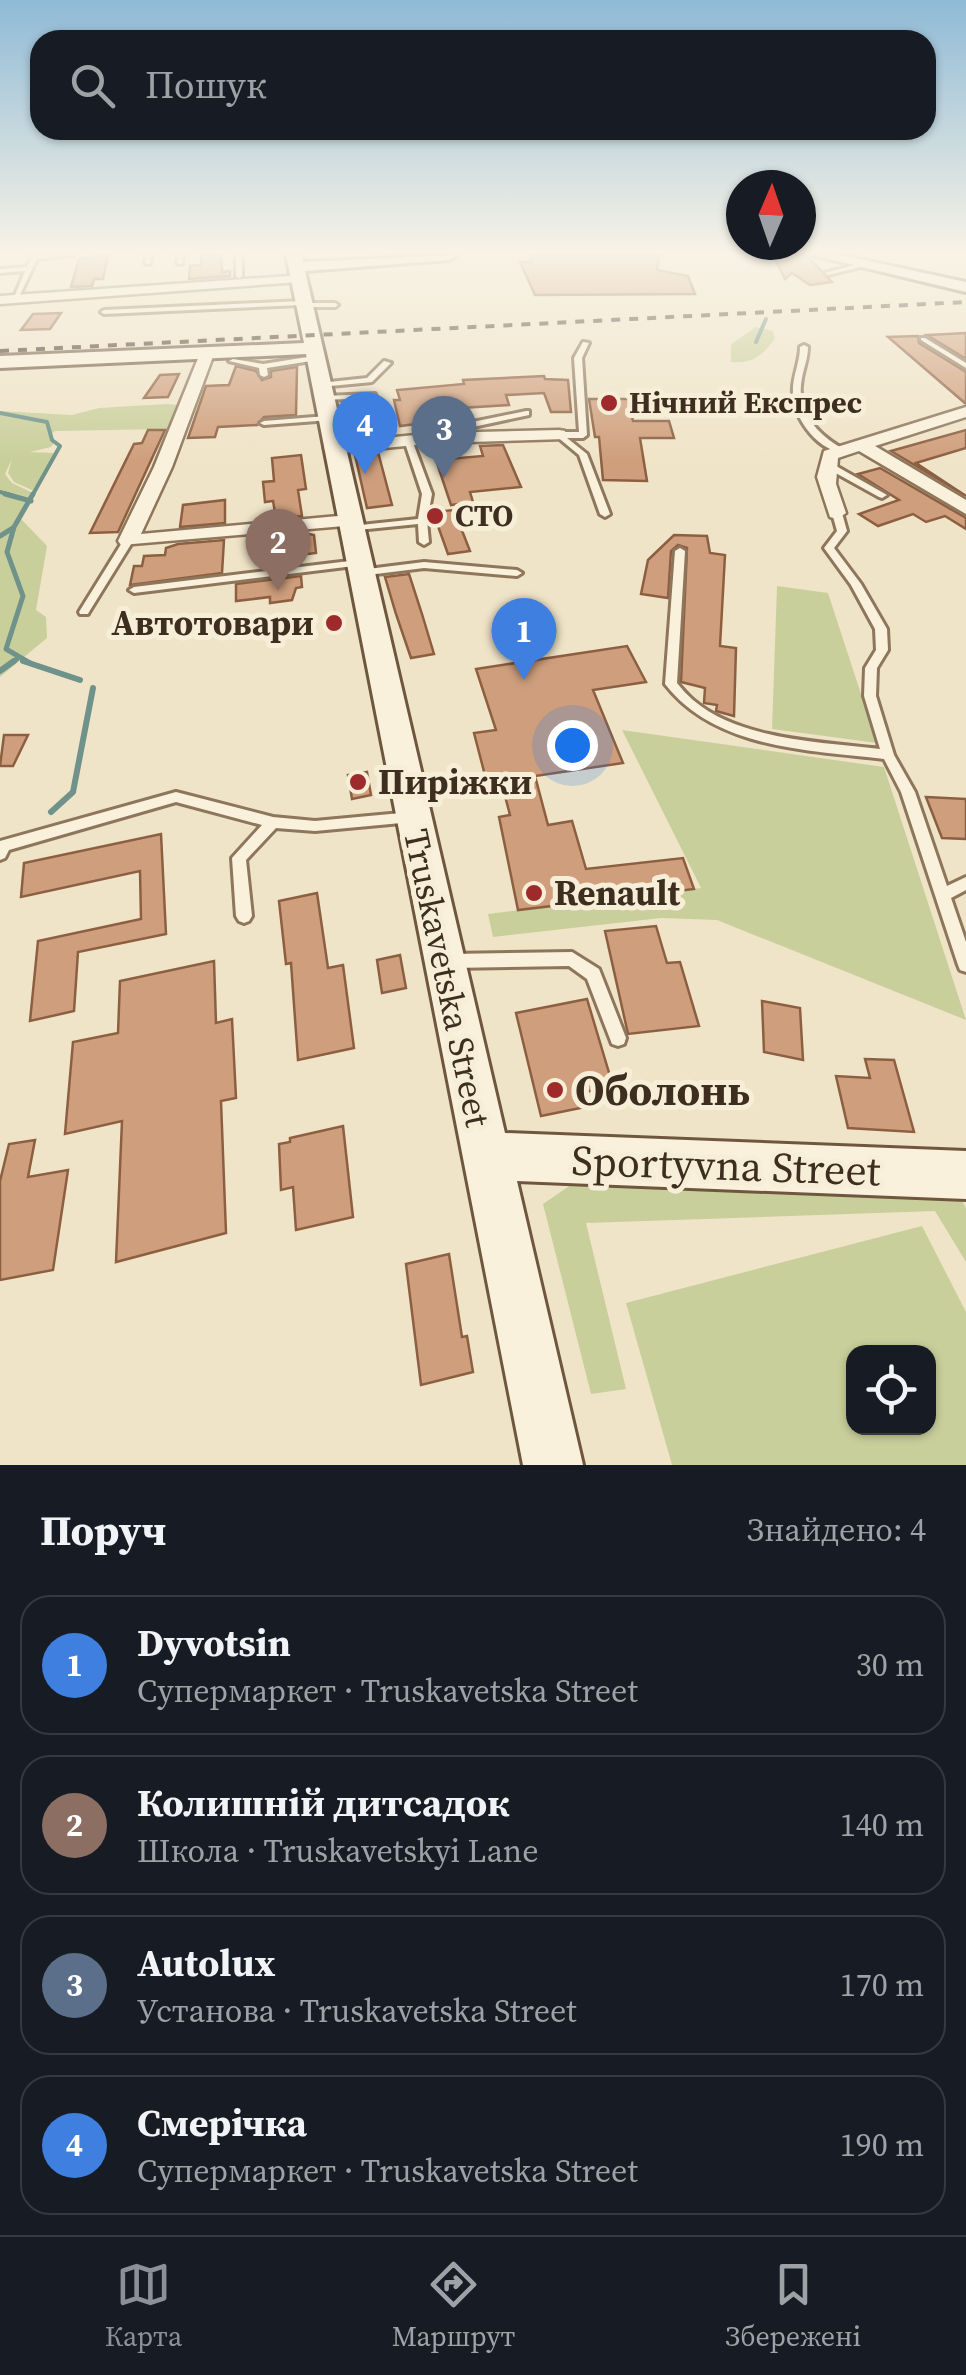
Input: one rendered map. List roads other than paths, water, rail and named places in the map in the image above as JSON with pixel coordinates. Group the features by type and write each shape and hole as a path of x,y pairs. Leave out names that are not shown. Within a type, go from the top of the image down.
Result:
{"street":[{"name":"Truskavetska Street","path":"311,323 350,526 554,1465"},
{"path":"208,351 163,467 128,540 350,526"},
{"path":"0,362 208,351 322,393 408,440 559,436"},
{"path":"837,513 827,489 826,464 830,455 966,412"},
{"path":"862,446 966,508"},
{"name":"Sportyvna Street","path":"486,1156 966,1174"}],"lane":[{"path":"923,339 966,366"},
{"path":"559,436 583,434 578,358 585,343"},
{"path":"804,348 798,389 807,426 821,441 840,451"},
{"path":"234,361 322,393 372,396 379,414"},
{"path":"264,423 322,393 370,380 386,364"},
{"path":"436,438 456,428 526,413"},
{"path":"559,436 582,454 605,514"},
{"path":"408,440 427,494 422,521 424,542"},
{"path":"826,464 882,496"},
{"path":"837,513 842,531 829,548 856,584 880,629 882,650 869,679 870,696 888,756 908,792 966,965"},
{"path":"350,526 422,521"},
{"path":"84,612 128,540"},
{"path":"680,551 671,684 694,712 718,724 772,738 888,756"},
{"path":"134,590 424,565 517,573"},
{"path":"0,854 3,846 162,798 176,797 273,822 315,826 412,817"},
{"path":"244,916 239,858 273,822"},
{"path":"942,896 966,883"},
{"path":"444,962 470,958 572,959 593,974 618,1038"}],"waterway":[{"path":"756,342 764,323"},
{"path":"0,413 47,422 52,440 60,446 32,496"},
{"path":"0,492 14,496"},
{"path":"5,494 29,501"},
{"path":"29,501 33,494"},
{"path":"29,501 14,527 7,552 23,596 6,649 30,663"},
{"path":"0,536 13,528"},
{"path":"0,671 14,661"},
{"path":"23,661 80,680"},
{"path":"51,812 73,792 93,688"}],"railway":[{"path":"0,351 545,323"}],"place":[{"name":"Нічний Експрес","path":"609,403"},
{"name":"Смерічка","path":"365,474"},
{"name":"Autolux","path":"444,478"},
{"name":"СТО","path":"435,516"},
{"name":"Колишній дитсадок","path":"278,591"},
{"name":"Автотовари","path":"334,623"},
{"name":"Dyvotsin","path":"524,680"},
{"name":"Пиріжки","path":"358,782"},
{"name":"Renault","path":"534,893"},
{"name":"Оболонь","path":"555,1090"}]}
